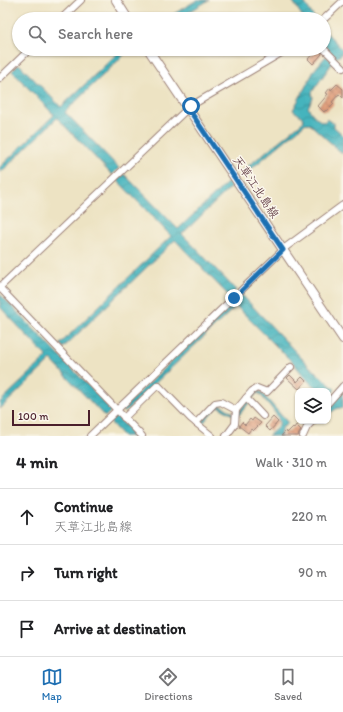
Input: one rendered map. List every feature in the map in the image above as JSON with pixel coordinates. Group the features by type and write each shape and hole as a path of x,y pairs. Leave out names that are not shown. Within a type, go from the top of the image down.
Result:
{"street":[{"path":"68,12 81,0"},
{"path":"116,0 124,12"},
{"path":"331,12 343,1"},
{"path":"331,55 343,68"},
{"path":"0,78 23,56"},
{"name":"天草江北島線","path":"153,56 343,339"},
{"path":"142,436 124,418 113,414 0,288 188,108 276,56"},
{"path":"90,436 283,250 343,205"},
{"path":"226,436 234,424 236,413 248,400 252,391 257,388 267,392 291,367"},
{"path":"124,418 158,385 196,423 212,436"},
{"path":"331,400 343,386"},
{"path":"248,400 263,416"},
{"path":"196,423 215,403 221,402 236,413"},
{"path":"303,436 310,424"}],"water":[{"path":"197,0 209,0 189,12 177,12"},
{"path":"292,0 303,0 311,12 300,12"},
{"path":"331,37 343,50 341,55 336,58 331,53"},
{"path":"115,56 123,56 65,112 119,168 112,175 57,118 0,173 0,167 54,115 12,71 19,64 61,107"},
{"path":"326,56 333,62 312,92 313,98 308,107 322,122 327,119 334,123 334,127 343,135 343,154 311,125 306,123 245,174 242,171 304,121 302,117 293,110 315,69"},
{"path":"124,174 178,229 228,182 231,187 182,234 236,290 229,296 175,240 63,348 60,344 171,236 117,180"},
{"path":"0,294 112,410 105,417 51,360 0,409 0,402 47,357 0,307"},
{"path":"242,295 309,366 335,389 331,395 331,388 316,388 309,382 294,364 232,302"},
{"path":"231,303 235,307 125,412 123,411 122,409"},
{"path":"343,390 343,408 338,408 331,412 331,403"},
{"path":"257,391 261,392 288,423 282,428 280,432 281,436 268,436 278,427 278,419 269,405 260,394 257,393 239,415 233,415 219,407 214,410 202,425 200,423 216,405 221,405 233,413 238,413 251,395"},
{"path":"116,415 136,436 123,436 109,421"}],"building":[{"path":"311,56 320,56 313,64 308,59"},
{"path":"337,84 343,89 343,98 339,94 332,102 334,104 324,112 318,106 328,94 326,93 330,88 331,90"},
{"path":"290,375 297,382 302,377 306,381 300,388 298,388 287,378"},
{"path":"273,417 278,422 270,431 265,426"},
{"path":"254,418 261,423 253,431 251,429 248,433 239,426 242,422 245,425 250,419 252,421"},
{"path":"296,425 301,430 298,436 281,436 286,431 287,433 293,427 294,428"}],"route":[{"path":"191,106 188,108 283,250 234,298"}]}
